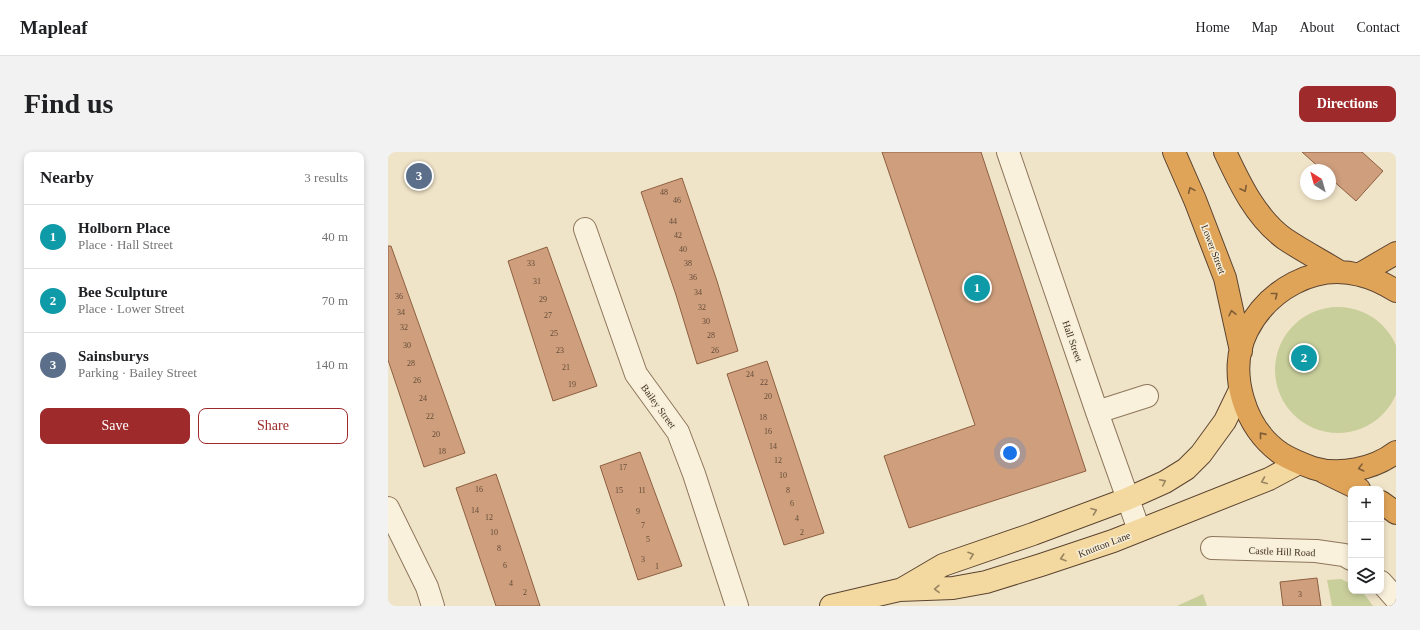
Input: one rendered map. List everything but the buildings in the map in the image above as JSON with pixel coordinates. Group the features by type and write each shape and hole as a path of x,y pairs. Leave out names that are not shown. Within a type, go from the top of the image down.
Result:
{"highway":[{"name":"Lower Street","path":"1174,152 1195,200 1225,278 1241,351"},
{"path":"1226,152 1246,194 1268,224 1285,239 1350,273 1378,281 1396,291"},
{"path":"1352,486 1282,454 1267,441 1255,426 1246,408 1240,390 1238,370 1241,351 1247,332 1256,315 1284,288 1302,279 1321,274 1350,273 1396,253"},
{"path":"1308,466 1337,471 1356,469 1375,464 1396,452"},
{"path":"1384,504 1396,513"}],"main road":[{"name":"Knutton Lane","path":"899,590 943,565 1033,534 1127,499 1165,482 1186,469 1201,454 1225,421 1240,390"},
{"name":"Knutton Lane","path":"831,606 899,590 953,588 986,582 1075,554 1269,479 1308,466"}],"street":[{"name":"Hall Street","path":"1008,152 1139,530"},
{"name":"Bailey Street","path":"586,229 636,374 678,432 694,474 737,606"},
{"path":"1097,412 1147,396"},
{"path":"388,508 427,587 433,606"},
{"name":"Castle Hill Road","path":"1212,548 1316,552 1348,557"},
{"path":"1384,586 1396,600"}],"green space":[{"path":"1344,307 1368,314 1383,325 1394,340 1400,358 1400,382 1394,400 1383,415 1368,426 1350,432 1332,433 1308,426 1293,415 1282,400 1276,382 1275,364 1282,340 1293,325 1308,314 1326,308"},
{"path":"1341,579 1348,582 1348,594 1364,594 1373,606 1332,606 1327,580"},
{"path":"1203,594 1207,606 1177,606"}],"place":[{"name":"Sainsburys","path":"419,176"},
{"name":"Holborn Place","path":"977,288"},
{"name":"Bee Sculpture","path":"1304,358"}]}
